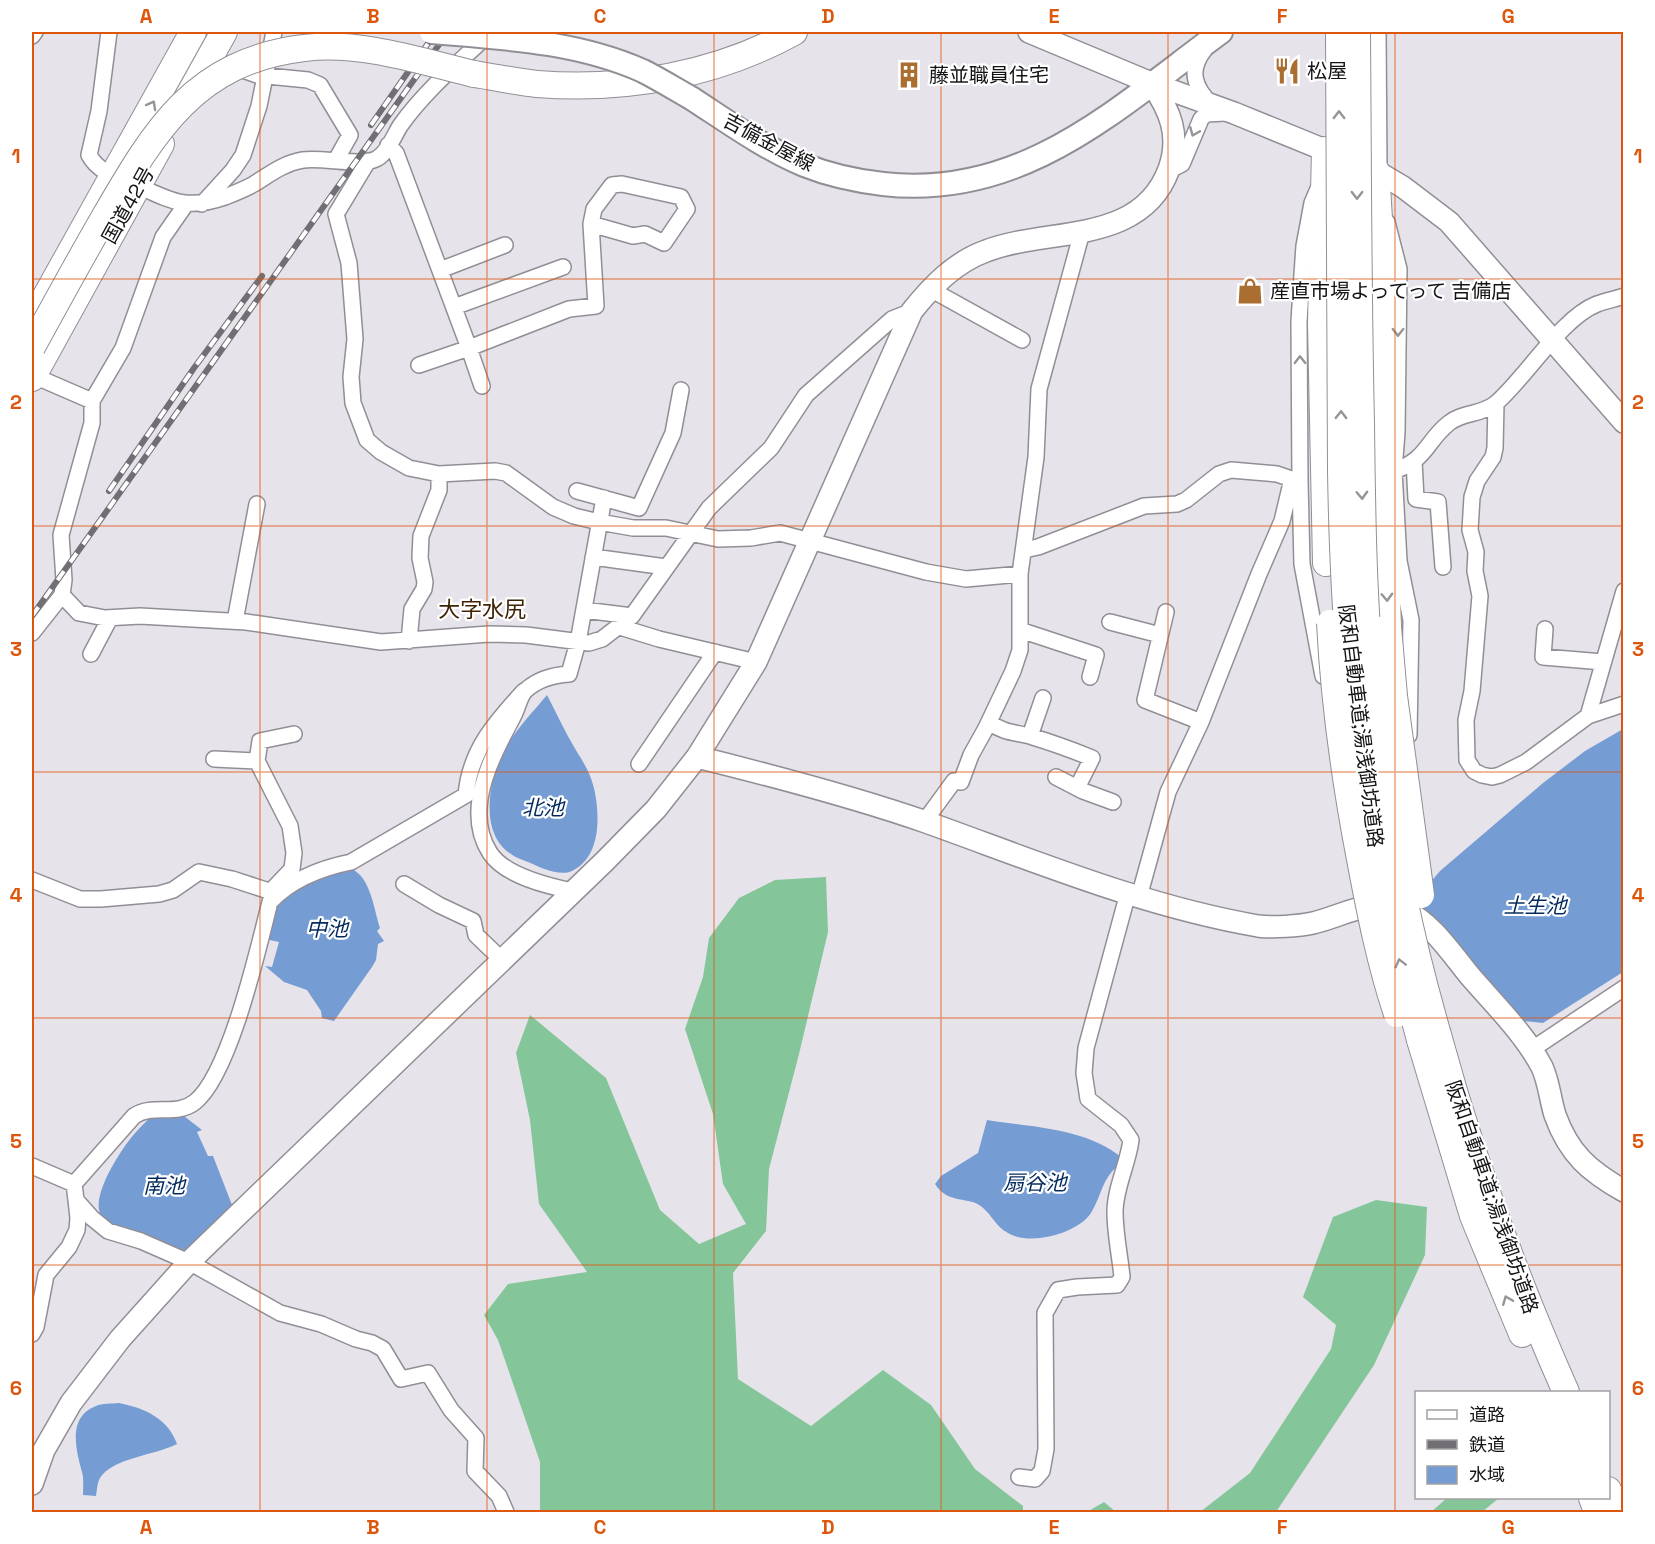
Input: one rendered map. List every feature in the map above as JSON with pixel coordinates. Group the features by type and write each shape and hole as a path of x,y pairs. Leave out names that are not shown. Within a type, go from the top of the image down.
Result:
{"highway":[{"name":"国道42号","path":"32,321 193,32"},
{"name":"国道42号","path":"32,376 224,32"},
{"path":"32,347 71,275 148,146 179,106 199,89 241,64 283,51 333,47 380,53 474,74 536,84 608,85 650,81 729,60 794,32"},
{"name":"阪和自動車道;湯浅御坊道路","path":"1338,32 1341,492 1349,650 1373,828 1390,920 1428,1037 1533,1315 1566,1391"},
{"name":"阪和自動車道;湯浅御坊道路","path":"1357,32 1362,489 1371,684 1388,808 1414,942 1428,1037 1473,1216 1547,1391"},
{"path":"1324,150 1321,324 1326,563 1332,673 1351,812 1378,952 1428,1037"},
{"path":"1376,171 1381,436 1388,627 1394,696 1417,874 1431,953 1428,1037"},
{"path":"1610,1495 1617,1512"}],"main road":[{"name":"吉備金屋線","path":"431,32 520,40 587,52 642,71 691,98 760,142 807,166 851,179 896,186 963,183 1007,171 1046,154 1084,132 1221,32"}],"street":[{"path":"32,36 35,32"},
{"path":"108,32 99,111 89,155 98,168 157,195 186,204 202,204 239,192 274,171 296,162 315,159 375,160 381,155 417,104 491,32"},
{"path":"202,204 233,170 243,155 260,106 274,32"},
{"path":"1029,32 1151,83 1376,171 1411,193 1449,222 1623,422"},
{"path":"1212,105 1198,87 1195,70 1202,52 1221,32"},
{"path":"1349,862 1419,837 1409,738 1411,620 1399,561 1394,471 1399,269 1376,171 1376,32"},
{"path":"210,58 257,75 308,80 320,85 350,135 336,160"},
{"path":"32,1484 44,1450 71,1403 120,1340 189,1262 503,961 656,809 697,757 756,662 912,311 930,289 957,266 984,251 1027,239 1082,232 1116,222 1146,204 1160,188 1168,171 1174,145 1173,127 1164,102 1151,83"},
{"path":"1168,171 1182,164 1197,125 1206,114 1216,112 1234,114"},
{"path":"388,145 396,153 482,386"},
{"path":"1324,150 1318,191 1312,204 1304,246 1299,322 1296,480 1302,564 1322,669 1349,862 1358,908"},
{"path":"368,161 336,214 350,263 355,339 351,377 353,402 367,440 381,452 409,468 439,474 495,471 506,473 553,507 574,516 599,522 633,528 666,528 718,539 751,538 780,533 926,572 966,579 1020,574"},
{"path":"419,365 569,309 596,306 591,224 594,209 612,185 622,183 681,197 687,208 664,243 645,234 633,236 591,224"},
{"path":"32,633 62,594 64,580 61,534 92,423 92,401 123,348 163,237 186,204"},
{"path":"924,822 954,781 961,782 971,755 1013,671 1020,650 1020,574 1036,457 1039,389 1082,232"},
{"path":"440,270 505,245"},
{"path":"454,307 563,267"},
{"path":"930,289 1022,340"},
{"path":"1394,471 1421,456 1446,424 1458,416 1479,412 1496,403 1552,341 1581,314 1595,304 1623,296"},
{"path":"62,594 79,614 110,618 140,616 235,621 381,642 489,634 597,642 633,616 689,533 709,508 771,448 806,395 892,319 912,311"},
{"path":"32,376 92,401"},
{"path":"577,491 639,508 673,433 681,390"},
{"path":"1496,403 1496,448 1472,497 1470,530 1476,552 1475,571 1480,596 1472,691 1466,720 1467,760 1474,771 1482,775 1492,777 1500,775 1526,762 1588,717 1623,704"},
{"path":"1414,461 1416,499 1438,502 1443,567"},
{"path":"1024,550 1038,547 1144,506 1177,504 1186,500 1219,474 1231,470 1277,474 1296,480"},
{"path":"410,641 412,609 424,589 425,582 420,558 421,536 439,490 439,474"},
{"path":"1018,1477 1035,1479 1042,1471 1046,1449 1045,1313 1058,1290 1117,1285 1122,1277 1115,1211 1120,1184 1129,1158 1131,1140 1120,1125 1088,1099 1084,1073 1086,1048 1168,792 1201,722 1282,521 1296,480"},
{"path":"32,880 80,899 101,899 159,894 173,890 199,872 217,875 274,893 311,874 334,865 351,862 434,816 466,795 468,775 475,755 495,723 524,691 556,675 569,674 578,642 603,498"},
{"path":"235,621 257,504"},
{"path":"593,557 666,567"},
{"path":"1588,717 1623,591"},
{"path":"584,610 633,616"},
{"path":"1166,612 1145,700 1201,722"},
{"path":"91,654 110,618"},
{"path":"1110,622 1160,635"},
{"path":"620,627 756,662"},
{"path":"1545,629 1543,657 1603,663"},
{"path":"1020,630 1096,655 1090,677"},
{"path":"639,764 715,652"},
{"path":"524,691 483,779 479,813 483,839 491,855 501,865 523,877 573,891"},
{"path":"1030,736 1043,698"},
{"path":"989,722 1002,731 1062,745 1092,758 1077,788"},
{"path":"32,1334 36,1327 46,1275 69,1247 77,1230 74,1184 134,1116 142,1110 177,1110 195,1102 213,1080 230,1043 270,902 292,869 294,853 290,826 257,761 260,741 294,734"},
{"path":"697,757 800,783 924,822 1134,895 1215,918 1263,926 1313,923 1358,908 1387,905 1404,910 1429,927 1519,1032 1543,1069 1556,1115 1571,1148 1579,1160 1593,1172 1623,1191"},
{"path":"214,759 257,761"},
{"path":"1056,777 1113,802"},
{"path":"404,884 439,905 473,921 476,935 503,961"},
{"path":"1532,1050 1623,988"},
{"path":"32,1166 74,1184"},
{"path":"76,1200 108,1231 141,1241 189,1262 280,1313 321,1324 383,1349 401,1379 428,1373 451,1410 476,1438 475,1471 499,1496 506,1512"}],"green space":[{"path":"826,877 828,932 769,1169 766,1231 733,1273 738,1379 811,1426 883,1370 931,1405 975,1469 1023,1506 1023,1512 540,1512 540,1462 498,1340 484,1315 508,1284 587,1272 539,1204 530,1120 516,1053 530,1015 606,1078 660,1210 699,1244 746,1224 723,1184 713,1114 685,1029 703,977 709,938 739,898 775,880"},
{"path":"1376,1200 1427,1207 1425,1255 1374,1365 1276,1512 1200,1512 1250,1473 1331,1349 1336,1325 1303,1297 1333,1217"},
{"path":"1446,1499 1498,1499 1482,1512 1431,1512"},
{"path":"1104,1502 1116,1512 1087,1512"}],"water":[{"name":"北池","path":"547,695 588,772 597,803 596,837 593,847 581,865 567,873 550,871 513,855 501,845 490,819 491,789 499,761 514,735"},
{"name":"土生池","path":"1623,729 1623,972 1543,1023 1513,1020 1416,899 1440,871 1543,783 1585,751"},
{"name":"中池","path":"352,869 364,879 368,887 380,928 377,931 384,941 378,944 376,960 372,967 334,1021 322,1018 321,1011 307,990 284,982 265,966 272,967 279,942 265,939 278,902 314,878"},
{"name":"南池","path":"156,1112 184,1116 202,1130 197,1132 208,1156 213,1156 234,1210 188,1255 121,1231 103,1218 99,1210 99,1199 115,1161 130,1139"},
{"name":"扇谷池","path":"987,1120 1075,1134 1107,1147 1121,1157 1121,1163 1110,1175 1091,1213 1075,1227 1052,1236 1017,1237 1004,1230 977,1204 952,1198 940,1191 935,1184 941,1176 978,1153"},
{"path":"119,1403 146,1411 154,1416 168,1427 177,1444 114,1466 100,1478 96,1496 83,1495 83,1477 76,1444 77,1426 87,1411 96,1406"}],"railway":[{"path":"371,125 436,32"},
{"path":"32,616 448,32"},
{"path":"109,491 194,368 262,276"}],"place":[{"name":"松屋","path":"1287,71"},
{"name":"藤並職員住宅","path":"909,75"},
{"name":"産直市場よってって 吉備店","path":"1250,291"}],"district":[{"name":"大字水尻","path":"482,609"}]}
